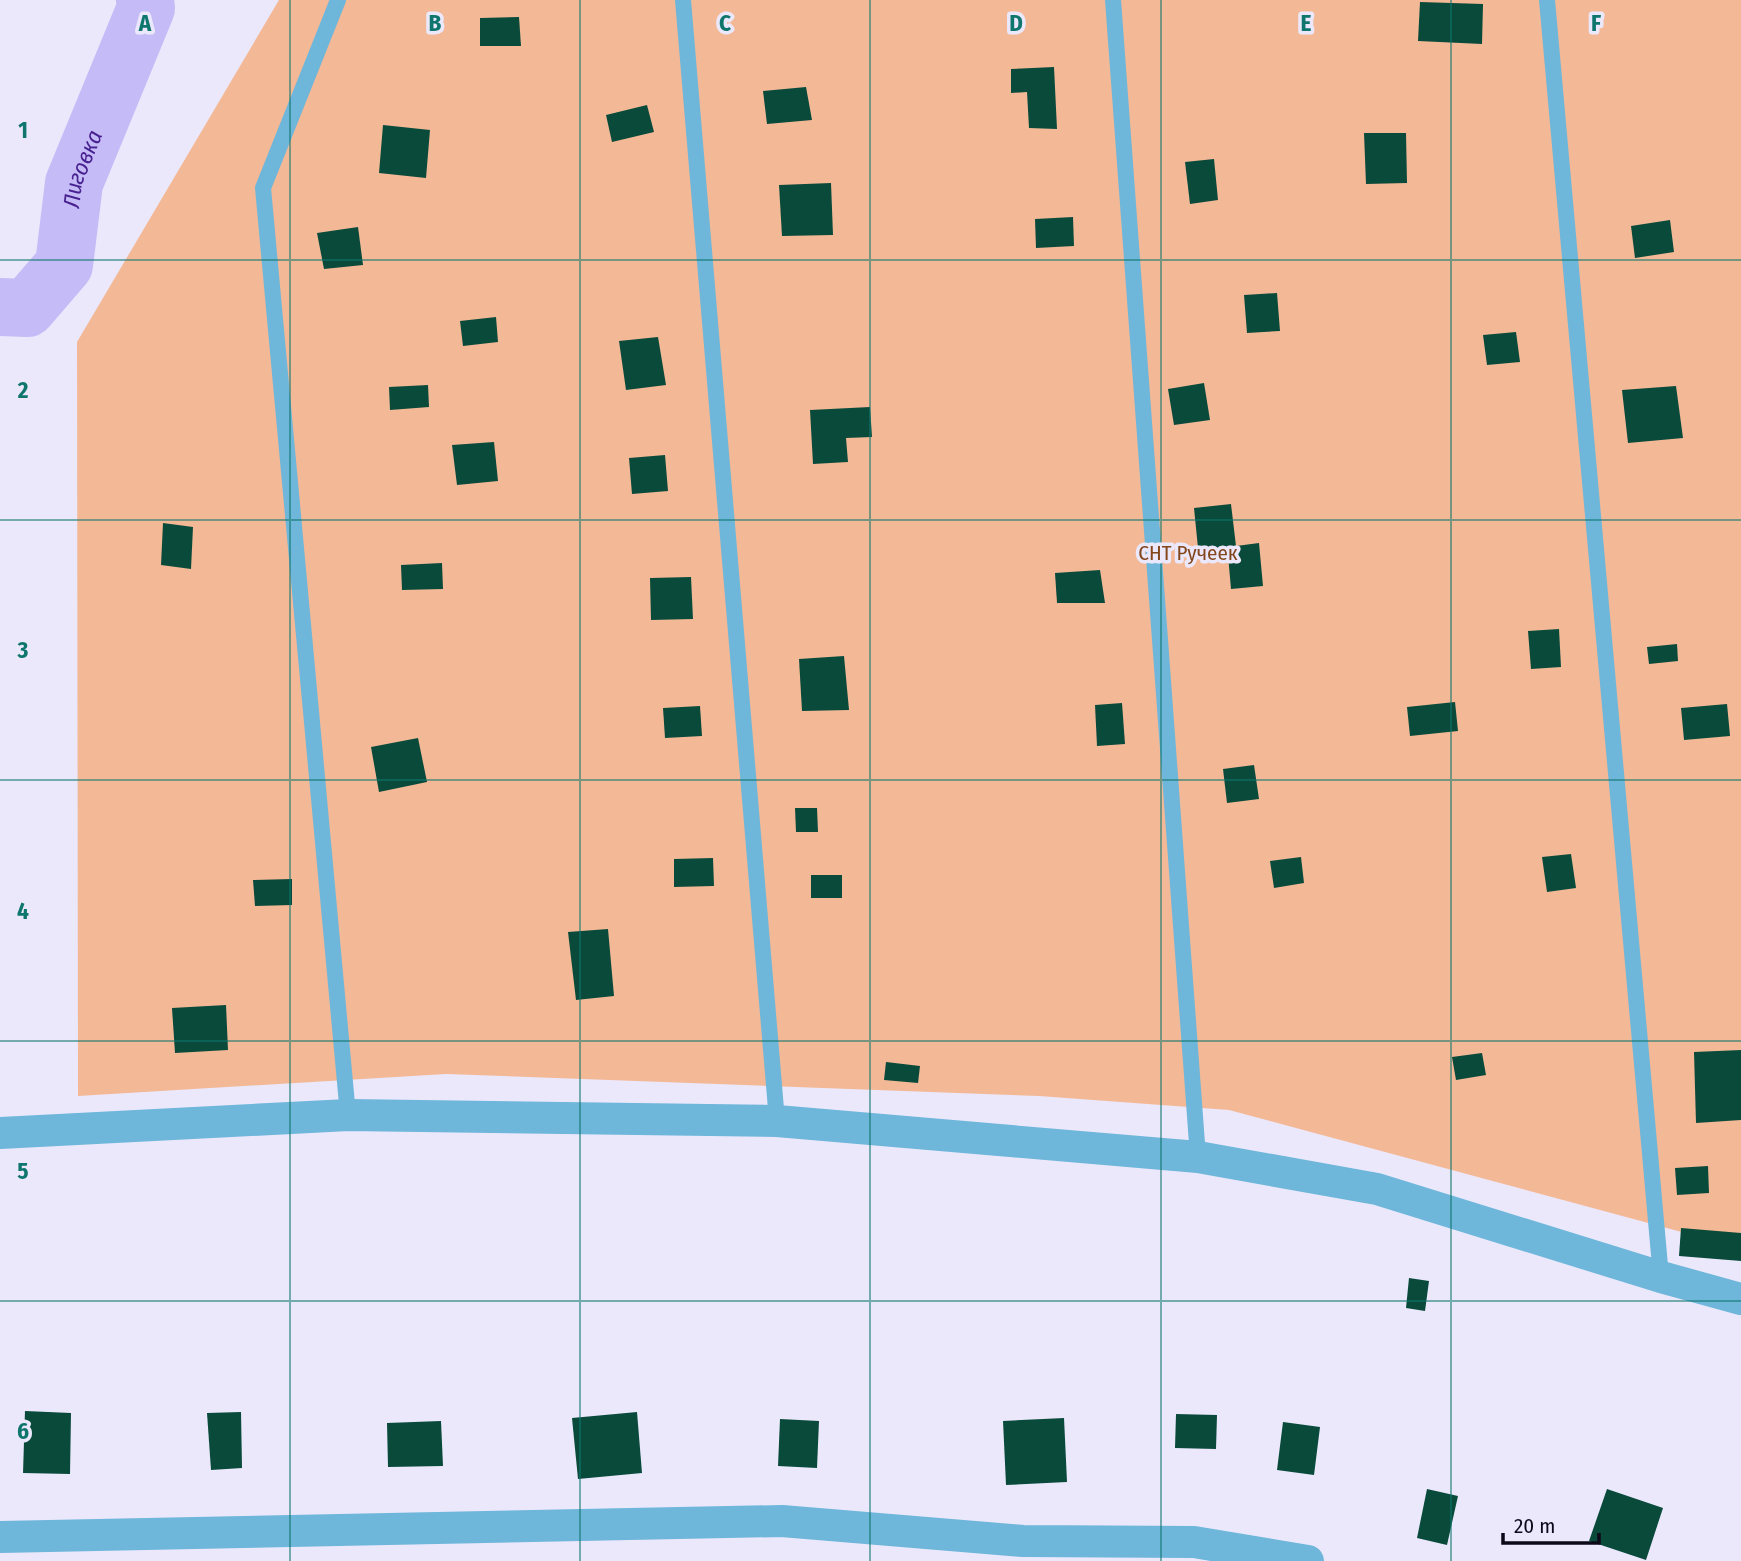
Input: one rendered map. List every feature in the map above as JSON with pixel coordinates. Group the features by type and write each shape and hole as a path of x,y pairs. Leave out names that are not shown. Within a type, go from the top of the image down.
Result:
{"street":[{"path":"0,1133 348,1115 776,1121 1198,1157 1377,1189 1741,1299"},
{"path":"0,1537 782,1521 1023,1541 1194,1542 1308,1561"}],"lane":[{"path":"338,0 263,188 348,1115"},
{"path":"683,0 776,1121"},
{"path":"1113,0 1198,1157"},
{"path":"1547,0 1661,1277"}],"green space":[{"name":"СНТ Ручеек","path":"279,0 1741,0 1741,1248 1229,1110 1039,1096 446,1074 78,1096 77,342"}],"building":[{"path":"1420,2 1483,4 1482,44 1418,41"},
{"path":"519,17 521,46 480,46 480,18"},
{"path":"1054,67 1057,129 1029,128 1027,92 1011,93 1011,69"},
{"path":"806,87 812,120 767,124 763,91"},
{"path":"647,105 654,132 612,142 606,115"},
{"path":"383,125 430,130 426,178 379,173"},
{"path":"1364,133 1406,133 1407,183 1366,184"},
{"path":"1214,159 1218,200 1190,204 1185,162"},
{"path":"831,183 833,235 782,236 779,185"},
{"path":"1073,217 1074,246 1036,248 1035,219"},
{"path":"1670,220 1674,252 1635,258 1631,226"},
{"path":"358,227 363,265 324,269 317,233"},
{"path":"1277,293 1280,331 1247,333 1244,295"},
{"path":"496,317 498,342 463,346 460,321"},
{"path":"1516,332 1520,362 1487,365 1483,335"},
{"path":"658,337 666,385 626,390 619,341"},
{"path":"1204,383 1210,420 1174,425 1168,389"},
{"path":"428,385 429,407 390,410 389,387"},
{"path":"1676,386 1683,438 1628,443 1622,390"},
{"path":"870,407 872,437 846,438 848,462 813,464 810,410"},
{"path":"494,442 498,481 457,485 452,445"},
{"path":"665,455 668,491 632,494 629,458"},
{"path":"1231,504 1236,546 1259,543 1263,586 1231,589 1228,555 1199,558 1194,508"},
{"path":"163,523 193,527 191,569 161,565"},
{"path":"442,563 443,589 402,590 401,565"},
{"path":"1100,570 1105,603 1057,603 1055,573"},
{"path":"691,577 693,619 651,620 650,578"},
{"path":"1559,629 1561,667 1531,669 1528,631"},
{"path":"1677,644 1678,661 1649,664 1647,647"},
{"path":"844,656 849,710 802,711 799,659"},
{"path":"1455,702 1458,731 1410,736 1407,707"},
{"path":"1122,703 1125,744 1097,746 1095,705"},
{"path":"1727,704 1730,736 1684,740 1681,708"},
{"path":"700,706 702,736 665,738 663,708"},
{"path":"418,738 427,782 379,792 371,747"},
{"path":"1254,765 1259,799 1227,803 1223,769"},
{"path":"795,808 817,808 818,832 796,832"},
{"path":"1571,854 1576,888 1547,892 1542,857"},
{"path":"1301,857 1304,883 1274,888 1270,861"},
{"path":"713,858 714,886 674,887 674,859"},
{"path":"811,875 842,875 842,898 811,898"},
{"path":"292,879 292,905 255,906 253,880"},
{"path":"608,929 614,996 576,1000 568,932"},
{"path":"226,1005 228,1050 175,1053 172,1008"},
{"path":"1741,1050 1741,1120 1696,1123 1694,1052"},
{"path":"1482,1053 1486,1075 1456,1080 1452,1057"},
{"path":"886,1062 920,1066 918,1083 884,1080"},
{"path":"1708,1166 1709,1193 1677,1195 1675,1168"},
{"path":"1681,1228 1741,1233 1741,1261 1679,1256"},
{"path":"1409,1278 1429,1281 1425,1311 1406,1308"},
{"path":"25,1411 71,1413 70,1474 23,1473"},
{"path":"241,1412 242,1468 211,1470 207,1413"},
{"path":"637,1412 642,1473 578,1479 572,1418"},
{"path":"1176,1414 1217,1415 1216,1449 1175,1448"},
{"path":"1064,1418 1067,1482 1006,1485 1003,1421"},
{"path":"780,1419 819,1421 817,1468 778,1466"},
{"path":"441,1421 443,1466 388,1467 387,1423"},
{"path":"1283,1422 1320,1427 1314,1475 1277,1470"},
{"path":"1427,1489 1458,1496 1447,1545 1417,1538"},
{"path":"1607,1489 1663,1508 1646,1560 1589,1541"}],"waterway":[{"name":"Лиговка","path":"0,307 27,308 64,265 74,183 146,8 145,0"}]}
